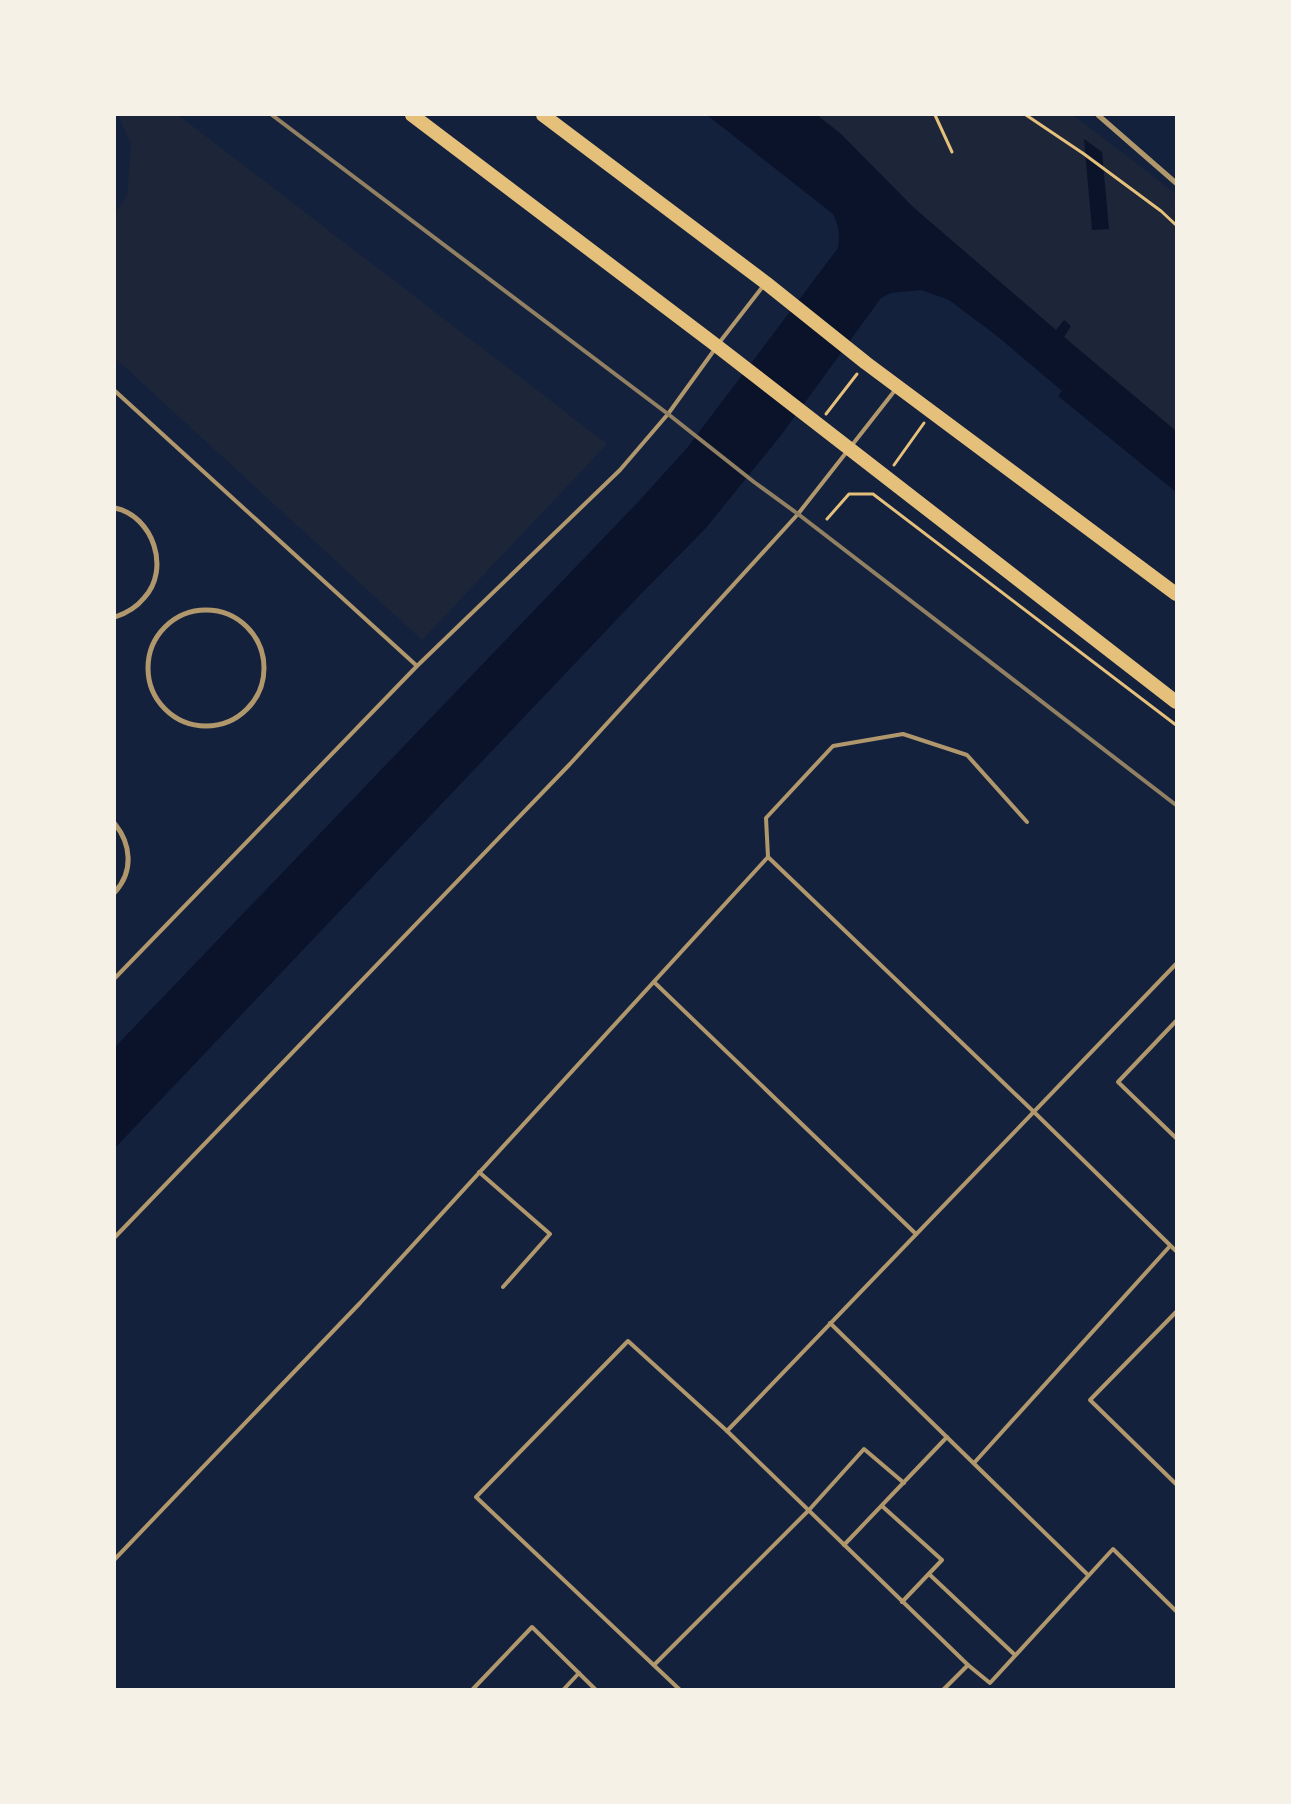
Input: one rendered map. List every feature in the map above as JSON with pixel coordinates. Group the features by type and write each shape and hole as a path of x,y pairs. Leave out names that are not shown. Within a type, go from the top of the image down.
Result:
{"highway":[{"path":"412,115 717,346 1176,702"},
{"path":"543,115 766,283 932,412 1176,594"}],"street":[{"path":"1098,115 1176,183"},
{"path":"115,508 123,510 139,521 151,536 156,548 157,568 152,587 145,598 130,611 115,617"},
{"path":"204,609 231,615 248,627 257,639 264,658 262,686 252,704 238,718 208,727 188,724 174,718 159,704 148,677 148,657 156,638 169,622 184,613 204,609"},
{"path":"115,824 124,835 129,853 127,870 120,887 115,892"}],"lane":[{"path":"115,978 417,666 620,470 668,414 766,283"},
{"path":"115,1236 570,764 798,514 898,386"},
{"path":"115,390 417,666"},
{"path":"1027,822 967,755 903,734 833,746 766,818 768,858 1034,1112 1176,1251"},
{"path":"115,1559 360,1303 768,858"},
{"path":"727,1431 1176,964"},
{"path":"654,982 916,1234"},
{"path":"1176,1021 1118,1082 1176,1138"},
{"path":"479,1172 550,1234 503,1287"},
{"path":"974,1463 1170,1246"},
{"path":"1176,1312 1090,1400 1176,1484"},
{"path":"830,1323 1088,1576"},
{"path":"679,1689 476,1497 628,1341 727,1431 902,1602 968,1665 990,1683 1113,1548 1176,1612"},
{"path":"844,1545 947,1437"},
{"path":"654,1665 808,1510 864,1449 904,1482"},
{"path":"882,1506 942,1560 902,1602"},
{"path":"929,1574 1015,1655"},
{"path":"473,1689 532,1628 595,1689"},
{"path":"944,1689 968,1665"},
{"path":"564,1689 579,1673"}],"path":[{"path":"934,115 952,152"},
{"path":"1026,115 1084,154 1161,211 1176,225"},
{"path":"818,425 866,362"},
{"path":"873,494 932,412"},
{"path":"827,519 849,494 873,494 1176,725"}],"shaded area":[{"path":"118,115 178,115 607,444 422,640 115,358 115,212 127,196 131,144"},
{"path":"707,115 817,115 841,134 913,207 1056,330 1064,320 1071,326 1064,337 1176,431 1176,492 1058,396 1062,391 997,336 949,300 921,290 891,293 881,298 782,434 706,528 641,594 115,1148 115,1047 638,502 687,448 838,248 837,222 833,214"},
{"path":"817,115 1073,115 1176,194 1176,431 1004,287 913,207 841,134"},
{"path":"1084,139 1102,152 1109,229 1092,230"}],"railway":[{"path":"272,115 668,414 1176,805"}]}
